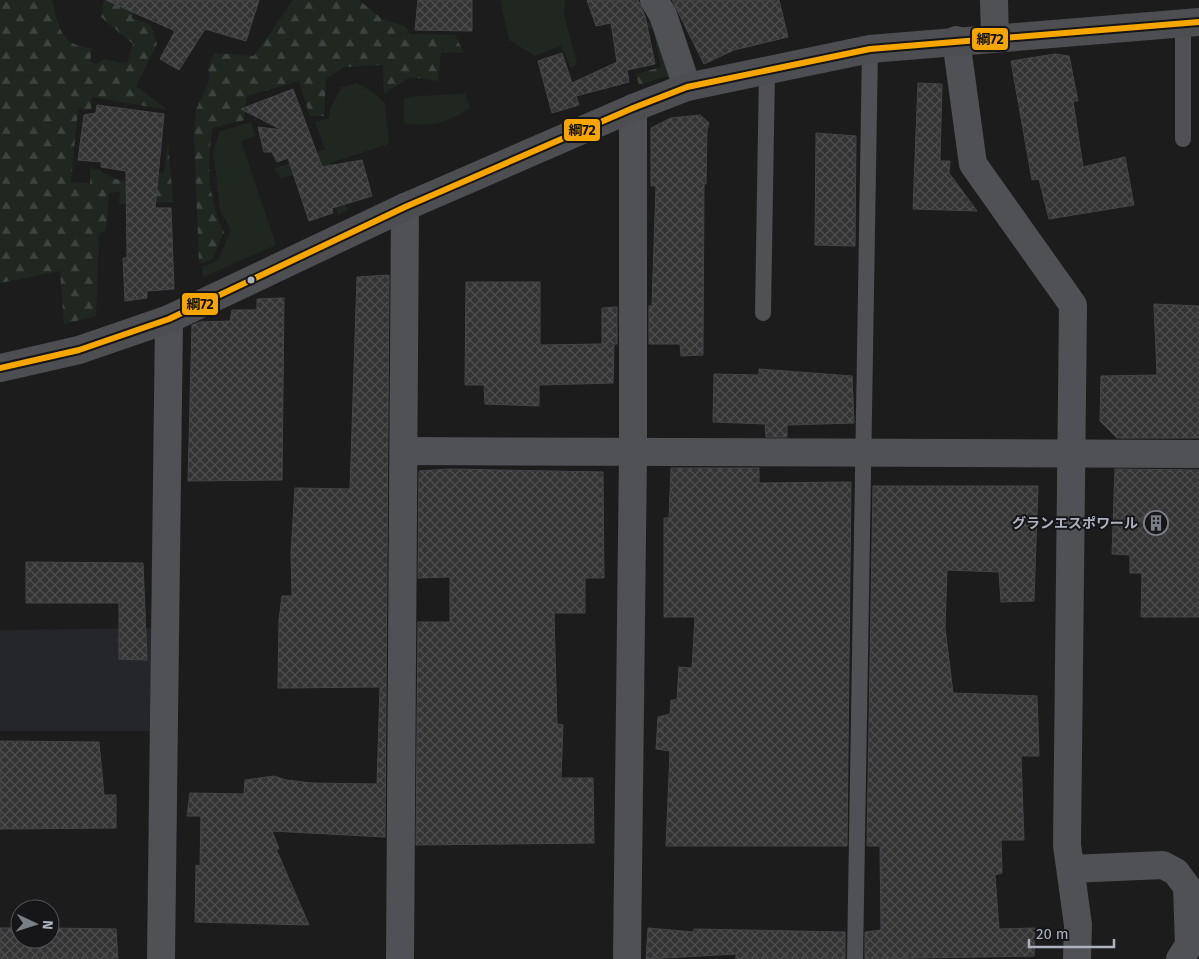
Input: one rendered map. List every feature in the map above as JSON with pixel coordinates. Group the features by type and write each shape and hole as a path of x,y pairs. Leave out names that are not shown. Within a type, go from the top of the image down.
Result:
{"main road":[{"path":"0,368 79,350 169,319 405,207 633,108 687,87 870,49 956,40 1191,23"}],"street":[{"path":"654,0 662,15 687,87"},
{"path":"994,0 995,38"},
{"path":"956,40 973,164 1073,305 1067,845 1078,925 1077,959"},
{"path":"627,959 633,452 633,108"},
{"path":"400,959 405,207"},
{"path":"161,959 169,319"},
{"path":"404,451 1199,454"},
{"path":"1071,869 1163,865 1176,872 1187,887 1189,944 1180,959"}],"lane":[{"path":"1183,139 1191,23"},
{"path":"855,959 870,49"},
{"path":"763,314 767,70"}],"shaded area":[{"path":"152,628 151,731 0,731 0,630"}],"green space":[{"path":"0,0 52,0 59,27 67,39 82,46 92,48 90,62 96,64 104,59 127,64 133,44 101,17 104,0 116,0 136,7 132,18 151,25 157,44 136,86 168,110 92,97 91,110 78,109 71,182 90,184 90,168 115,179 126,181 134,170 164,173 168,141 173,202 119,204 120,192 109,193 106,230 99,234 96,316 64,324 60,271 0,283"},
{"path":"293,0 359,0 381,18 406,27 410,34 455,35 464,53 441,52 438,81 410,77 384,94 383,65 344,67 326,79 324,116 310,116 299,81 247,96 244,120 213,128 209,167 210,181 215,207 224,232 212,260 199,264 194,135 196,110 210,78 208,69 214,53 254,56"},
{"path":"500,0 565,0 564,15 577,64 571,69 561,46 535,56 509,40"},
{"path":"657,20 674,74 639,85 636,74 661,67 653,28 632,33 630,25"},
{"path":"356,83 372,91 385,103 389,144 330,163 348,210 338,215 326,180 297,174 281,178 274,169 325,149 315,122 329,118 330,109 342,87"},
{"path":"465,93 470,108 453,118 423,125 404,123 404,98"},
{"path":"251,122 255,136 241,141 276,245 203,277 202,267 218,260 231,229 220,211 213,151 220,131"}],"building":[{"path":"106,0 259,0 246,41 205,29 179,70 160,59 175,31"},
{"path":"418,0 472,0 472,31 415,30"},
{"path":"587,0 638,0 645,16 655,64 627,70 629,82 576,96 579,105 552,113 538,61 562,53 572,83 617,62 611,23 596,26"},
{"path":"672,0 779,0 788,37 734,50 704,64"},
{"path":"1055,54 1069,56 1078,101 1073,101 1083,167 1125,157 1134,205 1049,219 1039,179 1032,180 1011,61"},
{"path":"918,83 942,84 940,161 950,161 949,173 977,211 913,209"},
{"path":"293,89 322,167 362,160 372,196 332,208 333,213 309,221 288,158 277,162 272,152 264,152 258,127 282,130 241,109"},
{"path":"97,105 164,114 155,208 171,208 174,289 147,291 147,298 125,301 123,258 127,258 126,171 101,167 102,162 78,160 84,115 96,113"},
{"path":"700,115 709,123 707,130 706,184 704,184 703,355 681,356 680,344 649,344 649,306 652,306 656,186 651,186 651,128 671,118"},
{"path":"816,133 856,136 855,246 815,245"},
{"path":"389,275 385,837 272,831 279,849 276,849 309,925 195,922 196,865 200,866 201,816 187,816 190,793 244,794 245,780 274,776 286,780 312,783 377,784 380,687 278,688 279,620 282,596 292,596 291,553 295,488 350,489 357,277"},
{"path":"466,282 540,282 540,345 602,344 602,308 617,307 617,344 614,344 613,383 539,385 539,406 485,404 484,385 465,385"},
{"path":"284,298 282,480 188,481 192,325 200,322 230,321 232,310 257,310 257,299"},
{"path":"1154,304 1199,306 1199,438 1117,438 1100,421 1101,376 1157,375"},
{"path":"759,369 852,376 854,423 787,425 787,437 766,437 765,424 713,422 714,374 759,375"},
{"path":"671,468 759,468 759,483 851,482 847,846 666,846 670,751 656,749 658,717 670,714 671,700 677,700 679,667 692,668 695,617 664,617 664,518 669,518"},
{"path":"450,469 603,472 604,578 585,578 585,613 554,613 557,724 563,725 561,778 593,778 594,843 416,845 418,622 450,622 450,577 418,578 419,471"},
{"path":"1115,469 1199,470 1199,617 1141,617 1142,573 1130,573 1130,555 1112,554"},
{"path":"873,486 1038,486 1034,601 1001,602 999,572 947,570 945,628 953,693 1037,696 1039,756 1021,756 1024,840 1001,840 1002,873 995,875 999,929 1035,928 1034,956 865,959 865,932 881,930 880,846 867,846"},
{"path":"26,562 143,563 147,660 119,659 119,603 26,603"},
{"path":"0,741 99,742 104,795 116,795 116,828 0,829"},
{"path":"0,928 10,928 10,949 60,949 60,928 116,929 118,959 0,959"},
{"path":"648,928 694,932 694,929 845,932 845,959 736,959 736,954 646,959"}],"transit line":[{"name":"綱72","path":"0,368 79,350 169,319 405,207 633,108 687,87 870,49 1199,22"}],"place":[{"name":"グランエスポワール","path":"1156,523"}]}
